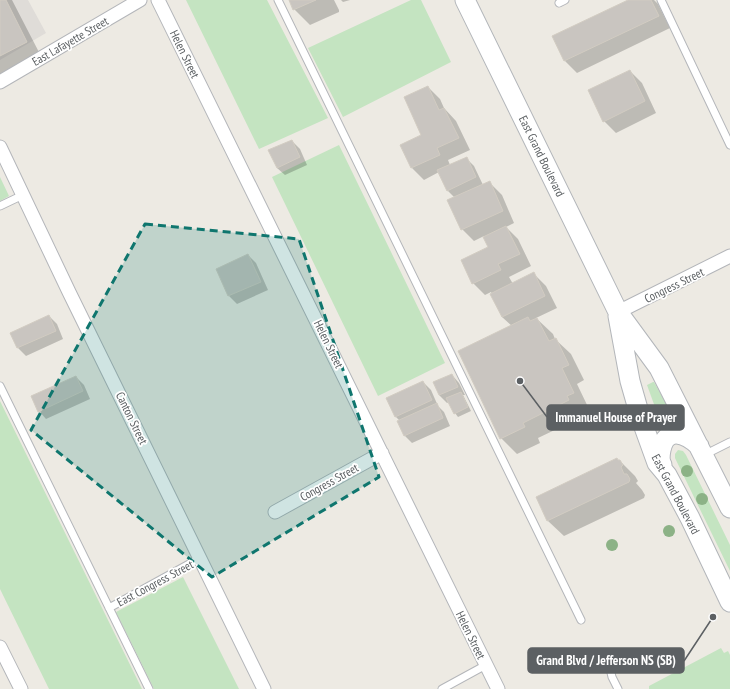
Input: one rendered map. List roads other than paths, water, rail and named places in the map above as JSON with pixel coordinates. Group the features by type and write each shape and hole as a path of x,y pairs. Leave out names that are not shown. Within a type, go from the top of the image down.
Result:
{"main road":[{"name":"East Grand Boulevard","path":"466,0 618,312 659,368 730,508"},
{"name":"East Grand Boulevard","path":"618,312 630,381 640,416 657,463 667,475 690,518 730,602"},
{"path":"667,475 660,462 660,455 662,443 669,436 675,434 686,435 701,450"}],"street":[{"name":"East Lafayette Street","path":"0,82 140,0"},
{"name":"Helen Street","path":"158,0 498,689"},
{"name":"Canton Street","path":"0,147 264,689"},
{"name":"Congress Street","path":"618,312 730,256"},
{"name":"Congress Street","path":"275,512 382,453"},
{"path":"0,647 21,689"}],"lane":[{"path":"278,0 581,620"},
{"path":"661,0 730,145"},
{"path":"0,206 23,195"},
{"path":"0,386 148,689"},
{"path":"701,450 730,442"},
{"name":"East Congress Street","path":"109,608 200,558"},
{"path":"608,660 612,677 618,689"},
{"path":"442,689 486,665"}],"place":[{"name":"Immanuel House of Prayer","path":"520,381"},
{"name":"Grand Blvd / Jefferson NS (SB)","path":"713,617"}]}
